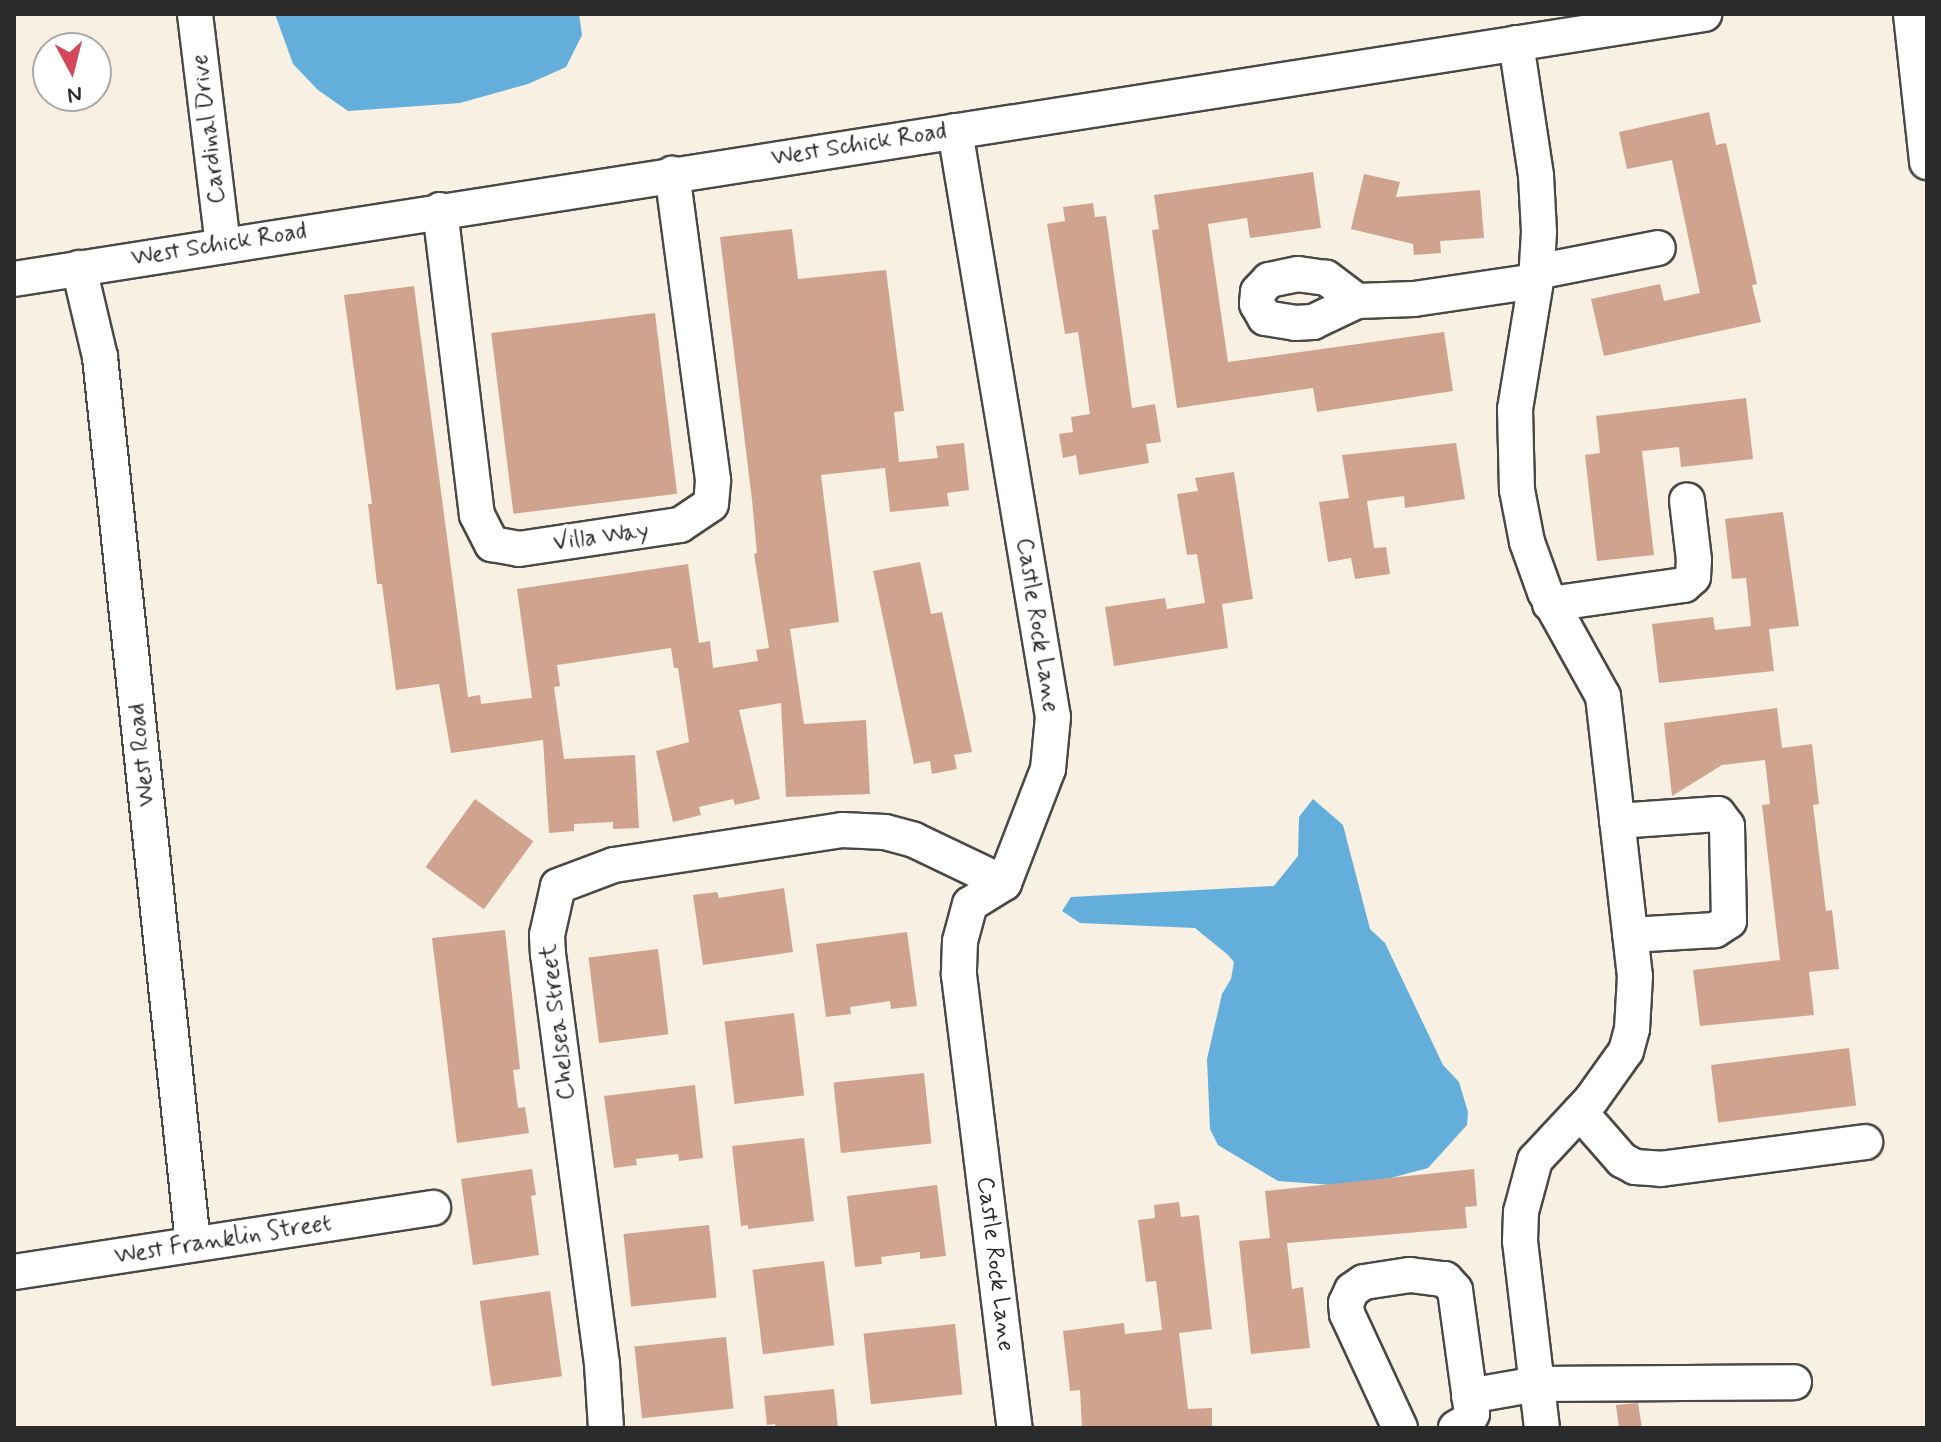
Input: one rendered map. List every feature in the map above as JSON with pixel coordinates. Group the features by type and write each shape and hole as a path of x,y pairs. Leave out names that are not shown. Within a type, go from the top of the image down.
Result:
{"street":[{"name":"Cardinal Drive","path":"195,14 223,244"},
{"name":"West Schick Road","path":"14,279 1704,14"},
{"path":"1911,14 1927,162"},
{"path":"1516,43 1536,176 1539,232 1536,276 1515,409 1517,490 1527,542 1550,604 1603,696 1635,1002 1626,1051 1580,1112 1535,1160 1521,1212 1520,1241 1542,1428"},
{"name":"Castle Rock Lane","path":"955,131 1053,717 1048,769 1004,883 970,904 960,941 959,975 1015,1428"},
{"name":"Villa Way","path":"440,210 477,515 492,544 519,549 680,525 711,504 713,480 672,174"},
{"path":"1357,301 1414,299 1536,276 1658,248"},
{"name":"West Road","path":"79,268 100,357 193,1243"},
{"path":"1550,604 1684,585 1693,577 1694,560 1687,500"},
{"path":"1617,821 1718,814 1727,826 1729,921 1715,930 1630,935"},
{"name":"Chelsea Street","path":"606,1428 602,1364 548,955 547,935 558,886 614,865 842,830 885,832 914,840 1004,883"},
{"path":"1580,1112 1622,1160 1635,1167 1661,1169 1865,1142"},
{"name":"West Franklin Street","path":"14,1272 433,1208"},
{"path":"1400,1428 1347,1314 1347,1297 1364,1282 1410,1275 1451,1282 1472,1414 1468,1421 1456,1428"},
{"path":"1469,1396 1537,1384 1794,1382"}],"water":[{"path":"275,14 579,14 582,35 566,67 528,84 460,103 348,111 318,90 293,64"},
{"path":"1313,799 1343,825 1370,929 1385,943 1443,1065 1459,1082 1468,1112 1467,1125 1428,1168 1368,1184 1346,1186 1278,1181 1218,1145 1210,1129 1207,1059 1222,994 1231,979 1234,962 1228,955 1195,928 1080,923 1062,911 1071,897 1274,886 1298,856 1299,817"}],"building":[{"path":"1709,112 1716,145 1726,143 1757,284 1752,285 1761,322 1604,356 1591,299 1660,284 1664,301 1700,293 1672,160 1627,169 1619,132"},
{"path":"1313,172 1321,228 1250,238 1247,218 1208,224 1228,362 1444,332 1453,391 1317,412 1313,388 1177,408 1152,230 1159,229 1154,195"},
{"path":"1364,174 1400,182 1396,197 1480,190 1484,238 1440,241 1441,253 1414,255 1413,244 1351,229"},
{"path":"1093,203 1095,217 1106,216 1132,408 1155,404 1161,442 1146,444 1149,463 1079,475 1076,455 1063,458 1059,434 1073,432 1071,417 1090,414 1078,332 1065,334 1047,224 1065,221 1063,207"},
{"path":"792,229 798,279 886,270 904,411 894,412 899,462 938,458 936,446 964,443 969,490 947,493 949,506 890,512 885,468 821,475 839,622 790,629 804,724 866,720 870,794 786,797 781,703 739,710 760,799 735,805 733,799 699,807 701,815 673,822 656,751 689,742 678,668 674,668 671,648 557,665 560,686 554,687 564,759 635,755 639,828 613,829 613,822 574,824 574,831 549,833 543,740 451,753 439,684 396,690 382,584 377,584 368,504 372,504 344,295 414,286 468,697 480,695 481,704 532,698 517,589 688,564 699,643 710,641 713,668 758,661 756,650 769,648 754,554 757,553 752,500 720,237"},
{"path":"655,313 677,494 513,514 491,333"},
{"path":"1746,398 1753,459 1681,467 1679,447 1642,451 1654,555 1597,561 1585,455 1600,453 1596,416"},
{"path":"1456,443 1465,499 1405,508 1404,496 1367,501 1374,548 1386,547 1390,574 1355,579 1351,558 1328,562 1319,502 1349,498 1342,455"},
{"path":"1234,472 1253,599 1222,604 1228,648 1114,666 1105,607 1165,598 1167,609 1205,603 1197,554 1187,555 1177,494 1198,491 1195,478"},
{"path":"1783,512 1799,626 1769,629 1774,671 1659,683 1652,624 1713,617 1715,630 1751,626 1746,578 1732,579 1725,519"},
{"path":"920,562 931,614 942,612 972,752 954,755 957,769 932,774 930,761 914,764 873,571"},
{"path":"1777,708 1782,748 1812,744 1819,804 1813,805 1826,911 1832,910 1839,969 1809,972 1814,1015 1700,1026 1693,970 1780,960 1762,805 1770,804 1765,760 1722,765 1672,796 1664,723"},
{"path":"475,799 533,841 484,909 426,867"},
{"path":"784,888 793,952 703,965 693,895 717,892 719,898"},
{"path":"505,930 520,1069 513,1070 518,1108 525,1107 529,1133 457,1143 432,938"},
{"path":"907,932 917,1006 891,1009 890,1001 850,1007 851,1014 826,1017 816,944"},
{"path":"658,949 668,1034 599,1043 589,958"},
{"path":"794,1013 804,1095 735,1104 725,1022"},
{"path":"1849,1048 1856,1106 1718,1123 1711,1065"},
{"path":"924,1073 931,1144 841,1153 833,1083"},
{"path":"695,1085 703,1158 679,1161 678,1154 636,1159 637,1165 614,1168 604,1096"},
{"path":"804,1138 814,1221 748,1229 748,1225 741,1226 732,1146"},
{"path":"532,1169 536,1195 531,1196 539,1255 473,1265 461,1179"},
{"path":"1474,1169 1477,1206 1465,1207 1467,1228 1287,1243 1292,1289 1303,1287 1310,1348 1251,1354 1239,1241 1270,1238 1265,1191"},
{"path":"937,1185 946,1256 920,1259 920,1252 881,1257 882,1264 855,1267 847,1196"},
{"path":"1179,1202 1181,1217 1199,1215 1212,1329 1179,1333 1188,1409 1212,1408 1212,1428 1082,1428 1080,1390 1070,1391 1063,1331 1124,1323 1125,1334 1162,1330 1156,1281 1146,1282 1138,1220 1155,1218 1154,1205"},
{"path":"709,1225 717,1298 631,1307 623,1234"},
{"path":"824,1261 834,1345 763,1354 753,1270"},
{"path":"550,1291 562,1376 492,1386 480,1301"},
{"path":"955,1324 962,1395 871,1404 864,1334"},
{"path":"726,1337 734,1409 642,1418 635,1347"},
{"path":"834,1389 838,1428 776,1428 775,1424 767,1425 764,1396"},
{"path":"1638,1403 1642,1428 1619,1428 1616,1405"}]}
